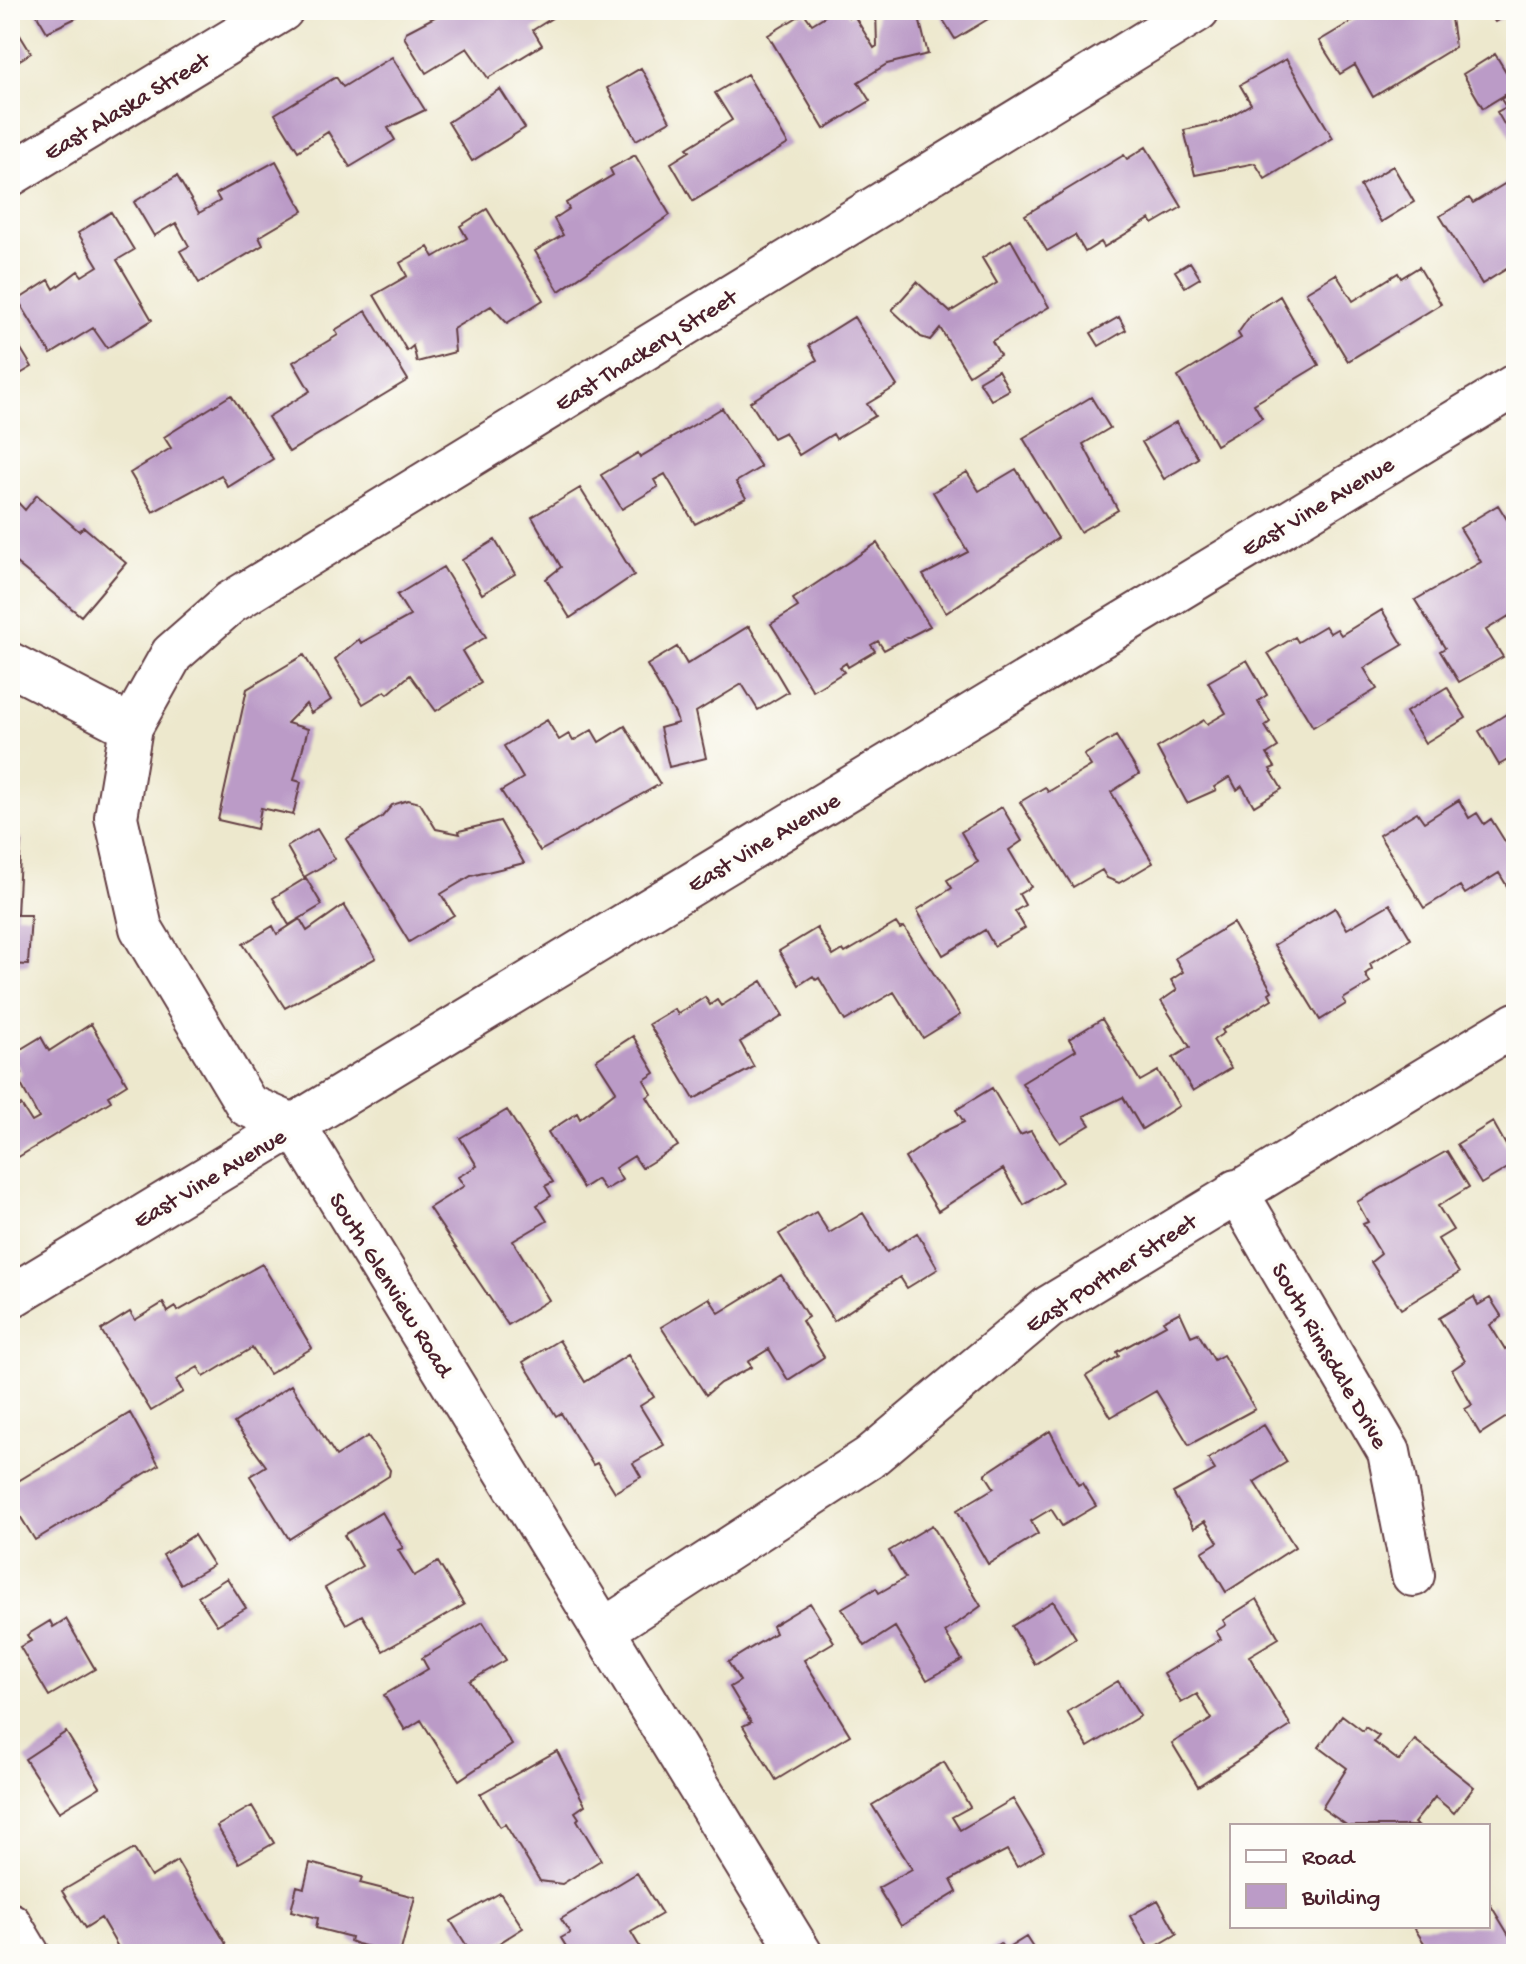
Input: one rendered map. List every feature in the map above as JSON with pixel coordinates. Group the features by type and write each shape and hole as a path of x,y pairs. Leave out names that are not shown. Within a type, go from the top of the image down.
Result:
{"street":[{"name":"East Alaska Street","path":"10,175 282,10"},
{"name":"East Thackery Street","path":"131,727 172,654 230,603 1198,10"},
{"name":"East Vine Avenue","path":"10,1297 1516,385"},
{"path":"10,664 131,727 116,817 141,928 247,1105 295,1126"},
{"name":"East Portner Street","path":"605,1629 869,1458 1049,1307 1516,1024"},
{"name":"South Glenview Road","path":"295,1126 801,1954"},
{"name":"South Rimsdale Drive","path":"1236,1191 1389,1452 1413,1575"},
{"path":"10,1924 28,1954"}],"building":[{"path":"34,10 83,10 76,14 78,17 47,32"},
{"path":"448,10 547,10 552,18 533,30 542,45 488,78 467,48 426,73 404,37 406,32"},
{"path":"835,10 845,10 849,17 853,14 874,48 877,46 876,10 917,10 928,54 887,64 858,82 870,101 824,129 768,35 804,13 812,24"},
{"path":"937,10 1003,10 955,39"},
{"path":"1371,10 1446,10 1451,18 1455,47 1373,97 1355,65 1340,74 1319,41"},
{"path":"1487,10 1515,10 1495,22"},
{"path":"10,19 31,53 10,66"},
{"path":"1495,54 1516,88 1483,108 1463,74"},
{"path":"392,57 425,110 388,128 395,140 350,167 328,132 298,151 275,114 336,77 343,87"},
{"path":"1286,59 1333,138 1265,179 1255,163 1195,175 1184,130 1220,122 1251,104 1240,85"},
{"path":"641,68 670,121 636,140 607,88"},
{"path":"747,74 788,144 693,201 671,163 690,151 687,148 732,120 715,93"},
{"path":"500,89 525,128 472,161 448,122"},
{"path":"1516,90 1516,145 1497,112 1506,107 1501,99"},
{"path":"1146,147 1182,207 1153,224 1150,219 1104,247 1101,242 1085,252 1075,235 1047,251 1025,215 1124,155 1127,159"},
{"path":"635,155 670,215 559,291 535,251 563,235 554,219 569,209 566,203 613,175 610,169"},
{"path":"276,161 303,211 259,237 263,245 199,283 180,251 189,246 176,223 154,236 134,202 177,176 199,213 220,201 216,194"},
{"path":"1393,166 1414,202 1381,222 1360,186"},
{"path":"1516,177 1516,263 1482,284 1440,216 1469,198 1473,203"},
{"path":"487,209 543,300 507,323 491,306 453,329 455,352 417,362 413,346 407,351 374,295 407,276 400,263 428,247 434,257 467,238 460,226"},
{"path":"111,212 134,250 117,260 152,320 107,348 93,328 51,354 18,300 49,280 54,289 78,271 82,276 98,266 78,233"},
{"path":"1011,240 1049,307 992,341 1000,355 969,375 940,328 930,340 921,337 892,310 917,282 950,312 997,283 982,258"},
{"path":"1190,262 1200,278 1185,287 1175,271"},
{"path":"1419,267 1441,304 1348,361 1306,292 1336,274 1353,301 1398,273 1401,278"},
{"path":"1280,296 1319,365 1254,404 1262,418 1216,445 1178,377 1241,338 1238,333 1250,316"},
{"path":"366,311 408,380 289,452 268,417 310,391 293,362 338,335 335,330"},
{"path":"854,317 897,386 867,404 875,416 836,439 833,434 799,455 785,432 773,438 750,402 817,360 809,345"},
{"path":"1119,317 1126,330 1099,346 1091,333"},
{"path":"10,331 32,367 10,380"},
{"path":"998,370 1009,390 991,400 979,381"},
{"path":"231,395 273,459 228,487 221,475 153,512 130,473 171,448 164,437"},
{"path":"1091,397 1110,428 1083,444 1118,510 1080,532 1023,438"},
{"path":"722,408 761,467 736,482 746,498 695,524 665,474 654,480 658,487 622,509 601,475 638,453 640,457"},
{"path":"1176,422 1198,458 1164,479 1142,442"},
{"path":"1016,469 1058,538 946,613 923,575 968,552 933,492 967,472 979,491"},
{"path":"580,488 634,575 570,618 546,579 561,567 532,517"},
{"path":"10,494 25,510 37,495 79,531 84,527 126,563 81,616 10,558"},
{"path":"1498,505 1516,534 1516,628 1509,616 1486,630 1503,657 1459,682 1440,651 1445,648 1415,600 1481,562 1460,528"},
{"path":"495,540 515,574 482,594 462,560"},
{"path":"877,543 930,626 884,650 878,641 871,645 875,651 848,667 846,663 840,667 844,672 813,691 771,624 798,607 793,599"},
{"path":"443,567 486,637 462,651 481,683 436,711 410,675 388,694 385,691 363,704 335,659 359,639 361,643 410,616 397,595"},
{"path":"1382,610 1403,645 1364,668 1377,689 1313,727 1268,653 1295,637 1298,642 1325,626 1330,633 1337,629 1341,635"},
{"path":"749,626 788,692 758,710 742,684 696,712 706,758 669,767 660,728 678,723 647,665 677,647 687,664"},
{"path":"304,655 331,700 311,713 306,704 287,723 308,729 294,780 301,782 293,815 261,808 257,829 218,820 247,689"},
{"path":"1247,660 1267,695 1258,701 1270,722 1265,726 1278,747 1267,754 1275,767 1270,769 1282,789 1254,806 1242,786 1237,790 1230,777 1214,787 1216,790 1187,803 1157,748 1204,720 1207,724 1226,713 1208,682"},
{"path":"1447,687 1466,718 1425,743 1406,712"},
{"path":"1516,708 1516,755 1499,765 1479,731"},
{"path":"547,720 559,740 569,734 573,741 592,730 599,742 625,726 660,784 540,851 501,791 523,778 504,746"},
{"path":"1116,736 1139,774 1111,792 1153,863 1119,883 1107,878 1102,870 1073,887 1020,802 1045,787 1048,792 1091,766 1084,755"},
{"path":"408,800 420,803 436,829 460,834 459,831 500,821 524,863 471,876 441,894 454,915 409,942 346,839 382,817 392,805"},
{"path":"1459,800 1469,818 1477,813 1484,824 1491,819 1511,851 1516,848 1516,901 1499,873 1465,894 1460,886 1424,908 1379,835 1417,812 1424,822"},
{"path":"1002,807 1022,841 1009,850 1031,887 1019,894 1025,905 1015,911 1025,928 994,946 985,930 943,955 917,910 952,888 947,880 978,862 961,832"},
{"path":"317,829 335,859 304,877 287,847"},
{"path":"10,837 21,838 17,915 31,915 28,965 10,964"},
{"path":"306,878 322,905 289,925 273,898"},
{"path":"1390,904 1411,939 1370,964 1372,969 1365,974 1370,983 1343,999 1346,1004 1320,1020 1274,945 1335,908 1347,929"},
{"path":"344,905 376,958 285,1008 243,944 273,926 277,934 300,919 307,931"},
{"path":"896,923 900,929 904,927 960,1015 923,1038 894,992 845,1021 819,978 816,980 813,976 799,985 779,951 817,928 833,956 843,950 845,953"},
{"path":"1233,923 1272,991 1269,993 1272,999 1222,1030 1224,1033 1213,1040 1231,1068 1193,1091 1173,1058 1190,1047 1161,1001 1177,990 1171,980 1183,972 1175,958"},
{"path":"762,981 783,1016 740,1042 754,1067 694,1099 649,1024 674,1009 678,1014 705,997 710,1005 717,1000 721,1006"},
{"path":"1102,1019 1140,1081 1158,1071 1179,1106 1142,1129 1123,1097 1084,1116 1090,1125 1060,1143 1022,1083 1076,1050 1069,1039"},
{"path":"91,1024 127,1084 108,1096 111,1101 10,1162 10,1111 21,1105 32,1122 39,1118 17,1077 22,1073 11,1055 41,1037 49,1051"},
{"path":"633,1036 655,1073 644,1080 652,1094 647,1097 678,1146 642,1168 634,1156 615,1168 622,1180 605,1190 597,1179 583,1188 548,1132 577,1113 580,1119 616,1091 596,1060"},
{"path":"992,1088 1020,1135 1031,1131 1062,1182 1024,1205 1003,1169 938,1211 905,1158 941,1133 964,1122 956,1110"},
{"path":"507,1110 553,1182 545,1186 551,1196 537,1205 547,1221 513,1241 549,1300 508,1325 429,1208 464,1186 458,1177 477,1166 460,1138"},
{"path":"1493,1122 1516,1163 1481,1184 1457,1144"},
{"path":"1447,1151 1469,1187 1438,1206 1453,1230 1438,1239 1459,1273 1401,1309 1371,1262 1381,1254 1363,1224 1368,1222 1357,1202"},
{"path":"816,1212 829,1233 863,1213 887,1252 917,1233 938,1269 907,1288 900,1277 834,1321 779,1234"},
{"path":"262,1264 312,1348 269,1374 252,1348 204,1377 198,1367 176,1380 183,1392 151,1411 101,1330 130,1312 135,1320 163,1303 168,1312 176,1307 178,1311"},
{"path":"781,1275 808,1317 802,1321 824,1357 788,1380 769,1349 748,1362 752,1367 720,1383 706,1395 661,1327 709,1298 719,1313"},
{"path":"1474,1297 1478,1305 1490,1298 1502,1317 1490,1325 1505,1349 1516,1342 1516,1411 1480,1434 1465,1409 1472,1405 1452,1370 1465,1361 1439,1318"},
{"path":"1180,1312 1191,1336 1198,1333 1214,1360 1223,1355 1255,1409 1189,1445 1156,1391 1111,1417 1086,1376 1119,1356 1117,1352 1166,1325 1163,1321"},
{"path":"559,1340 585,1382 628,1355 654,1397 640,1406 664,1445 633,1463 641,1477 615,1492 597,1463 593,1465 561,1413 556,1416 523,1362"},
{"path":"291,1385 336,1456 368,1436 390,1470 389,1476 289,1539 250,1476 266,1466 234,1423"},
{"path":"130,1413 159,1465 35,1540 10,1500 10,1486"},
{"path":"1264,1425 1287,1462 1254,1482 1295,1547 1226,1592 1202,1552 1218,1542 1205,1521 1194,1528 1173,1493 1215,1470 1208,1459"},
{"path":"1050,1431 1078,1485 1082,1483 1096,1506 1062,1526 1051,1509 1031,1521 1038,1534 988,1564 957,1510 994,1488 985,1474"},
{"path":"382,1512 403,1548 398,1550 414,1576 438,1562 464,1605 383,1651 362,1615 346,1624 325,1588 362,1566 344,1535"},
{"path":"932,1525 981,1606 945,1632 962,1660 927,1680 895,1627 865,1646 842,1608 876,1588 879,1593 905,1578 889,1551"},
{"path":"194,1535 213,1565 181,1584 163,1555"},
{"path":"227,1578 246,1608 217,1625 198,1596"},
{"path":"1257,1599 1279,1638 1249,1656 1291,1726 1198,1786 1172,1743 1212,1719 1197,1694 1181,1703 1164,1674 1221,1639 1216,1631 1226,1625 1223,1620"},
{"path":"1053,1601 1076,1638 1035,1664 1012,1626"},
{"path":"810,1603 834,1642 804,1660 850,1735 776,1780 743,1726 751,1722 730,1687 740,1681 728,1662 775,1633 772,1626"},
{"path":"66,1619 95,1669 49,1696 20,1647 31,1641 27,1635 50,1621 53,1627"},
{"path":"483,1622 506,1660 470,1681 512,1745 459,1780 421,1720 405,1730 384,1695 428,1669 422,1658"},
{"path":"1118,1681 1140,1716 1088,1747 1067,1712"},
{"path":"1342,1715 1363,1731 1365,1727 1379,1736 1374,1742 1399,1761 1415,1740 1474,1787 1454,1813 1435,1797 1415,1824 1345,1824 1322,1808 1347,1768 1319,1747"},
{"path":"66,1732 100,1787 59,1812 25,1759"},
{"path":"557,1751 585,1805 575,1812 579,1818 577,1820 601,1860 562,1884 540,1881 505,1824 500,1827 480,1794"},
{"path":"944,1762 970,1807 952,1817 960,1830 1013,1799 1044,1851 1017,1867 1007,1850 976,1866 951,1880 957,1892 901,1926 878,1888 912,1869 872,1805"},
{"path":"252,1806 274,1843 239,1863 217,1826"},
{"path":"134,1849 151,1877 177,1861 226,1944 210,1954 122,1954 101,1918 85,1928 62,1891"},
{"path":"310,1863 362,1877 360,1883 415,1897 400,1954 357,1944 350,1941 351,1937 316,1928 318,1918 291,1911 297,1886 304,1888"},
{"path":"637,1873 662,1914 631,1932 644,1954 558,1954 567,1948 561,1938 570,1933 561,1919"},
{"path":"500,1893 523,1928 485,1952 472,1954 451,1921"},
{"path":"1158,1900 1177,1934 1150,1950 1130,1916"},
{"path":"1490,1904 1516,1947 1516,1954 1420,1954 1428,1949 1414,1928 1490,1928"},
{"path":"1026,1937 1037,1954 983,1954 1000,1943 1005,1950"}]}
